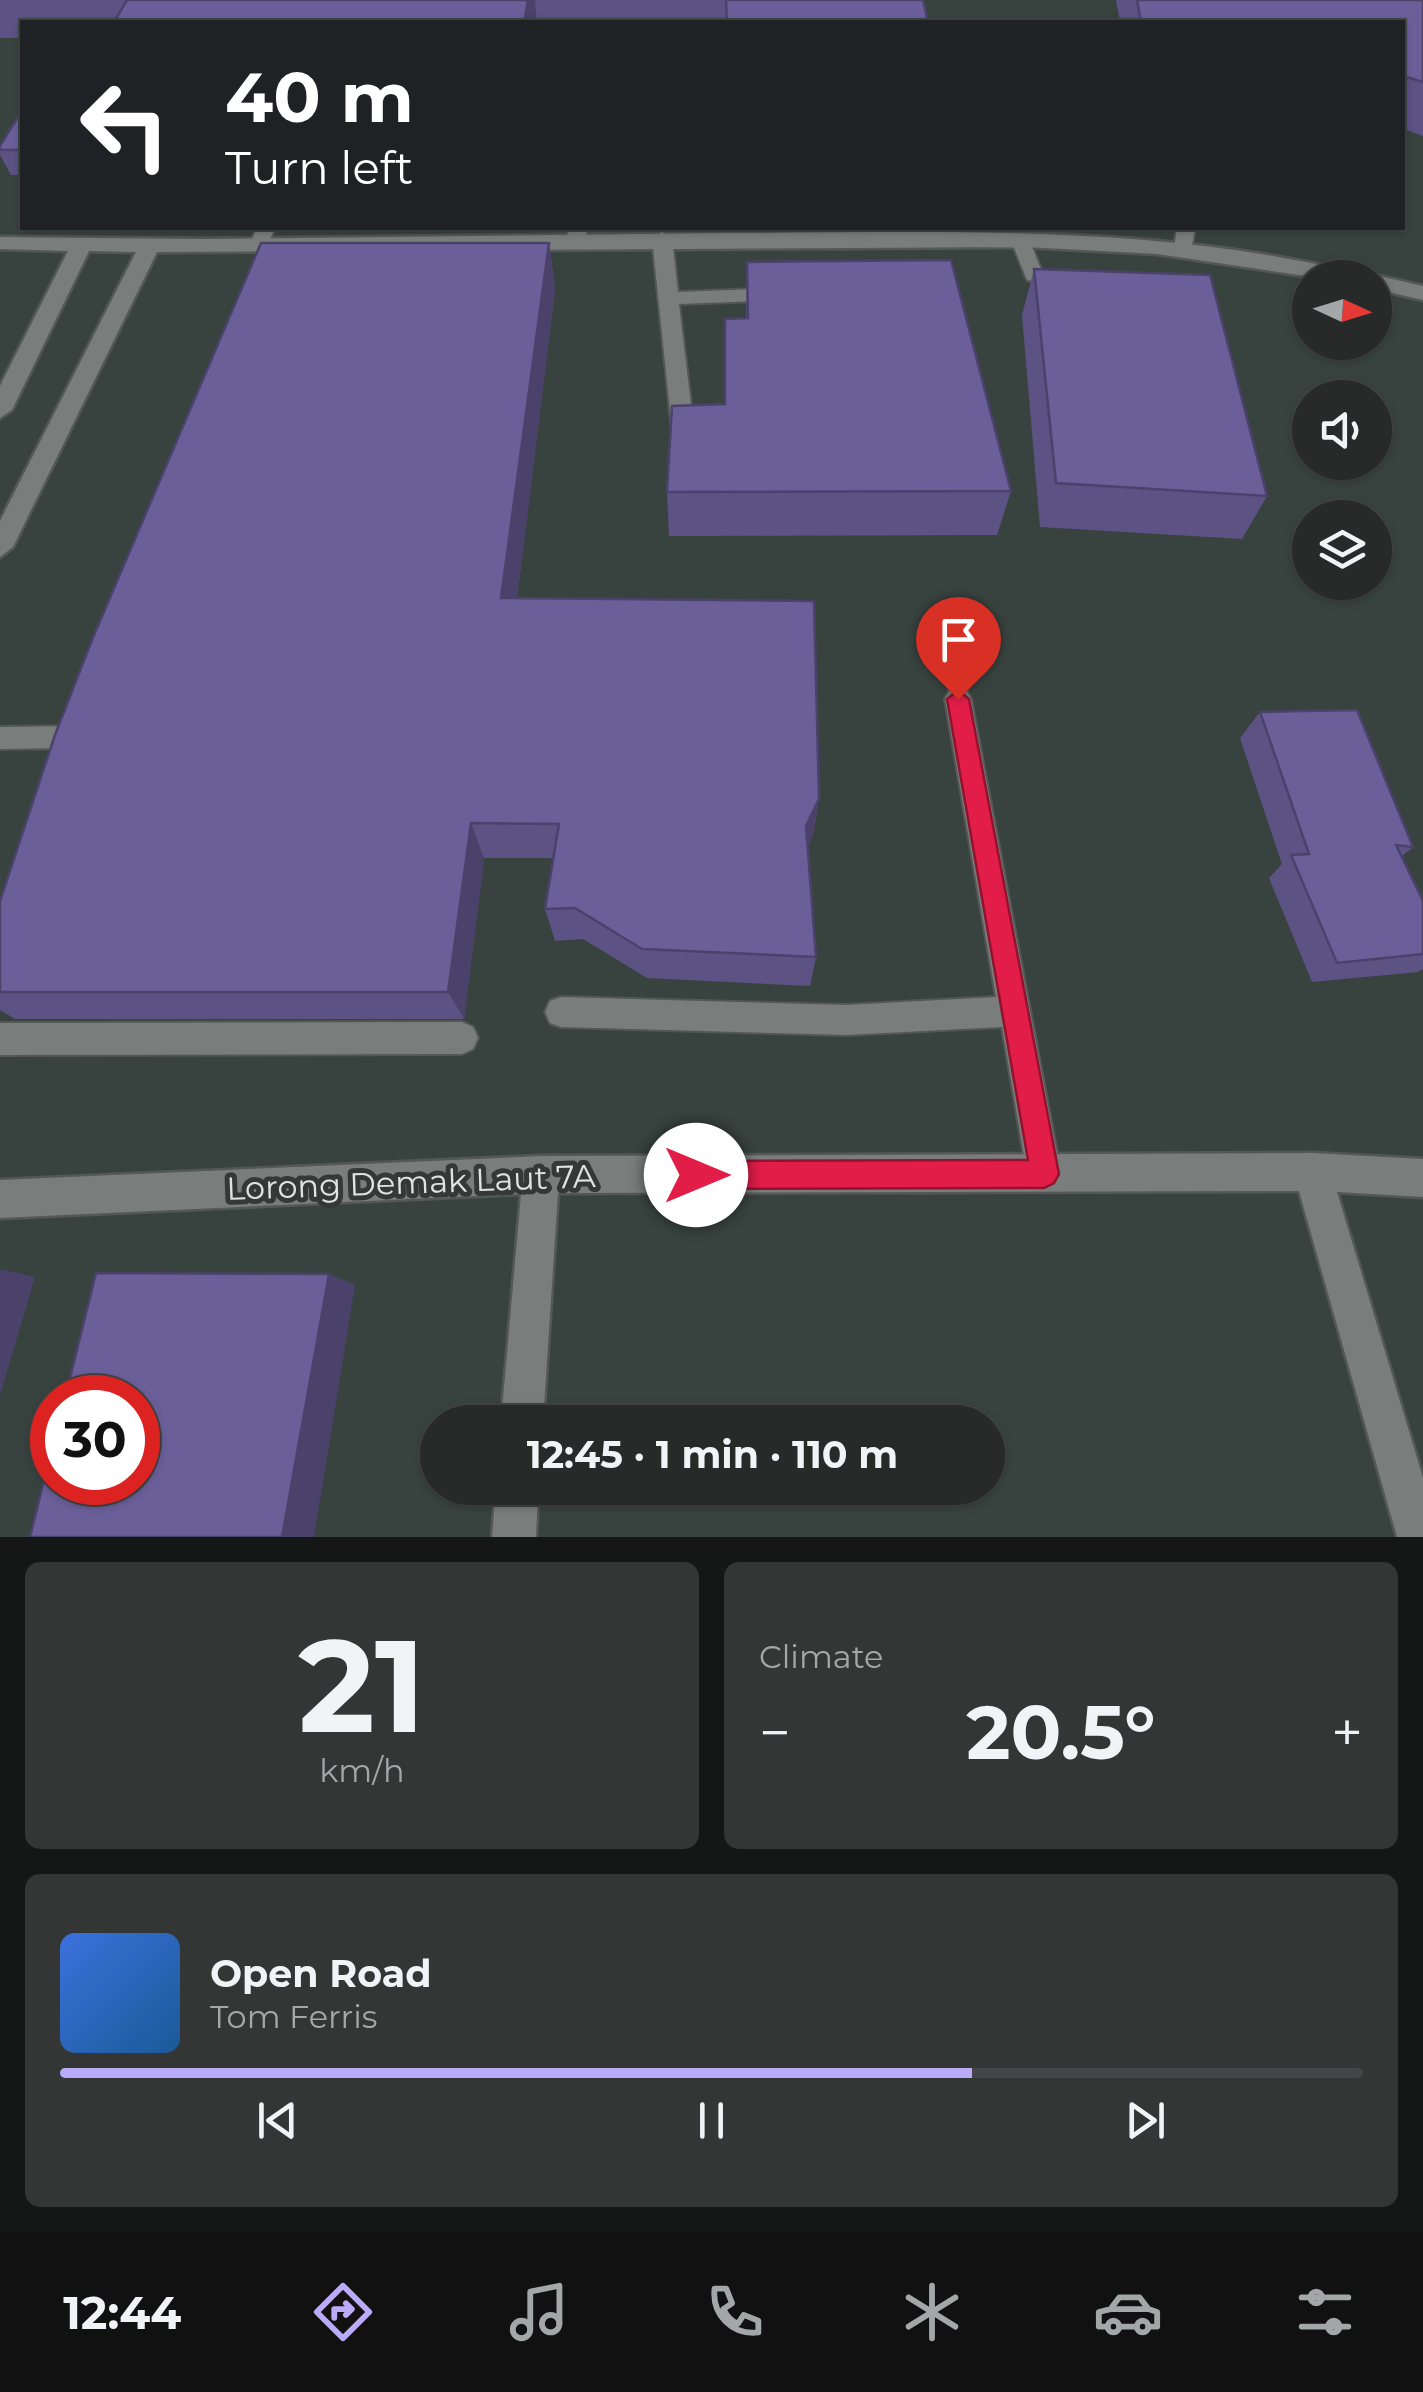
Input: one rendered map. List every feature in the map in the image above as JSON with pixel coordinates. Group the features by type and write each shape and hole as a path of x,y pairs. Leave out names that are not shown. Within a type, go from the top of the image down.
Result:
{"street":[{"path":"0,243 150,246 263,235 577,233 662,238 950,233 1020,238 1185,238 1292,263"},
{"path":"0,410 82,246"},
{"path":"0,547 150,246"},
{"path":"1392,286 1423,293"},
{"path":"1312,1172 1419,1537"},
{"name":"Lorong Demak Laut 7A","path":"0,1199 541,1175 1312,1172 1423,1178"},
{"path":"523,1405 541,1175"},
{"path":"514,1537 516,1505"}],"lane":[{"path":"662,238 672,298 683,430"},
{"path":"1020,238 1034,276 1079,287"},
{"path":"672,298 804,294"},
{"path":"958,699 1044,1174"},
{"path":"0,738 88,728 74,770"},
{"path":"561,1012 846,1020 1015,1011"},
{"path":"0,1039 462,1038"}],"shaded area":[{"path":"0,0 1423,0 1423,1537 0,1537"}],"building":[{"path":"127,0 528,0 524,20 115,20"},
{"path":"726,0 923,0 928,20 727,20"},
{"path":"1137,0 1423,0 1423,82 1407,77 1405,85 1405,20 1141,20"},
{"path":"20,113 20,150 0,150"},
{"path":"261,243 549,243 501,598 814,601 819,799 806,826 816,957 642,949 575,908 545,909 559,824 471,823 448,992 0,992 0,901 55,735"},
{"path":"951,260 1011,491 667,492 672,406 725,404 725,319 748,318 747,262"},
{"path":"1034,269 1210,275 1267,496 1056,483"},
{"path":"1357,710 1413,847 1396,845 1423,901 1423,954 1337,963 1291,855 1309,854 1260,712"},
{"path":"96,1273 329,1274 282,1537 30,1537 38,1505 160,1505 160,1375 71,1375"}],"route":[{"path":"696,1175 1044,1174 958,699"}]}
